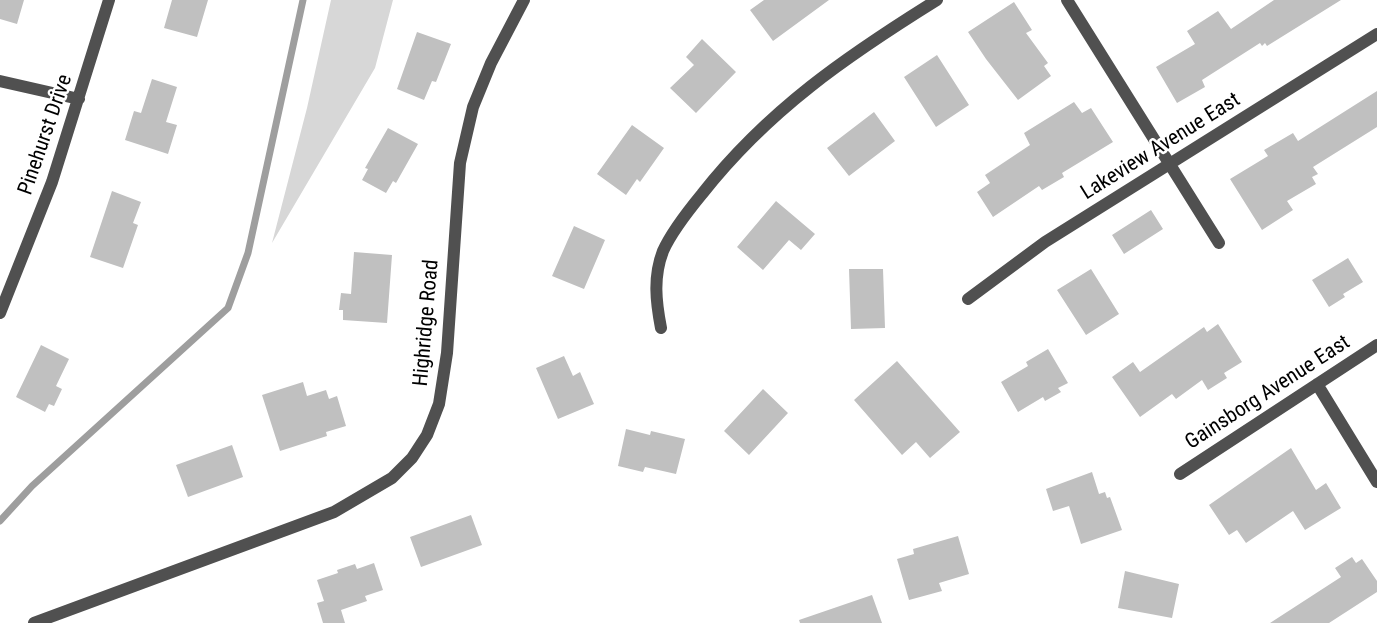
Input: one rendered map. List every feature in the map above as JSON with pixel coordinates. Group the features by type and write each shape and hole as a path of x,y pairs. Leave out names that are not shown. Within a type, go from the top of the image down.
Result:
{"street":[{"name":"Pinehurst Drive","path":"0,313 52,182 109,0"},
{"name":"Highridge Road","path":"34,623 334,512 392,478 412,458 427,435 439,404 447,353 460,163 473,107 491,63 524,0"},
{"path":"661,328 656,289 664,250 693,205 722,169 752,136 807,88 937,0"},
{"path":"1066,0 1219,243"},
{"name":"Lakeview Avenue East","path":"968,299 1045,242 1377,34"},
{"path":"0,81 79,99"},
{"name":"Gainsborg Avenue East","path":"1180,474 1377,345"},
{"path":"1317,384 1377,482"}],"shaded area":[{"path":"331,0 393,0 375,68 272,243 307,108"}],"building":[{"path":"0,0 24,0 17,24 0,19"},
{"path":"172,0 208,0 197,37 164,28"},
{"path":"764,0 829,0 773,41 750,10"},
{"path":"1274,0 1341,0 1267,46 1265,43 1262,46 1260,43 1202,80 1205,87 1177,103 1156,67 1195,44 1187,31 1218,11 1231,29"},
{"path":"1014,2 1032,30 1026,33 1048,63 1044,66 1051,76 1018,100 968,32"},
{"path":"417,32 451,44 436,82 432,81 424,100 397,89"},
{"path":"702,39 736,72 696,113 670,88 694,65 686,57"},
{"path":"937,55 969,105 936,127 904,77"},
{"path":"152,79 177,87 166,122 177,125 168,154 125,140 134,111 141,113"},
{"path":"1377,91 1377,127 1313,167 1318,174 1312,177 1316,184 1287,201 1293,210 1262,230 1230,179 1268,156 1264,150 1293,133 1298,141"},
{"path":"1074,102 1082,113 1091,108 1113,142 1062,173 1064,177 1042,190 1039,186 993,217 977,192 990,183 985,175 1030,145 1024,133"},
{"path":"874,112 895,141 849,176 827,148"},
{"path":"632,125 664,148 640,182 637,179 626,195 597,174"},
{"path":"388,128 418,144 396,183 393,181 386,193 362,180 368,169 365,168"},
{"path":"112,191 141,202 133,223 138,225 123,268 90,257"},
{"path":"776,201 815,234 801,250 789,240 763,270 737,247"},
{"path":"1151,210 1163,229 1124,254 1112,235"},
{"path":"574,226 605,240 584,289 552,276"},
{"path":"354,252 392,255 387,323 343,320 343,310 339,310 341,293 351,294"},
{"path":"1348,258 1363,282 1343,294 1345,297 1329,307 1312,280"},
{"path":"849,269 883,269 885,328 851,329"},
{"path":"1091,269 1119,314 1086,335 1057,290"},
{"path":"1218,324 1242,362 1224,373 1227,378 1208,390 1202,380 1176,399 1172,394 1140,417 1112,377 1133,362 1140,372 1204,327 1207,332"},
{"path":"41,345 69,359 56,386 62,389 54,406 49,404 45,412 16,397"},
{"path":"1048,349 1068,383 1058,388 1061,392 1045,401 1043,397 1018,412 1001,382 1028,366 1026,362"},
{"path":"564,356 573,376 580,372 594,404 558,419 536,368"},
{"path":"897,361 960,432 930,458 916,442 902,455 854,400"},
{"path":"303,382 307,396 326,390 329,399 337,396 346,426 326,432 327,436 280,451 262,395"},
{"path":"763,389 788,413 749,455 724,431"},
{"path":"626,429 650,435 651,431 685,439 676,474 645,467 643,472 618,466"},
{"path":"232,445 243,477 188,497 176,465"},
{"path":"1291,448 1316,490 1326,483 1341,508 1305,530 1293,511 1246,543 1237,530 1229,535 1209,505"},
{"path":"1092,472 1099,494 1105,492 1107,498 1110,497 1122,530 1081,544 1069,506 1053,511 1046,489"},
{"path":"471,515 482,545 421,567 410,537"},
{"path":"958,536 969,574 939,583 942,591 909,600 897,559 914,554 913,549"},
{"path":"1352,557 1356,563 1362,559 1377,581 1377,592 1329,623 1270,623 1341,577 1335,568"},
{"path":"374,563 383,590 365,596 367,601 341,610 345,623 323,623 317,603 324,601 317,580 355,564 357,569"},
{"path":"1125,571 1179,584 1172,618 1118,608"},
{"path":"872,595 882,623 800,623 799,620"}],"waterway":[{"path":"0,521 32,486 228,308 248,253 303,0"}]}
